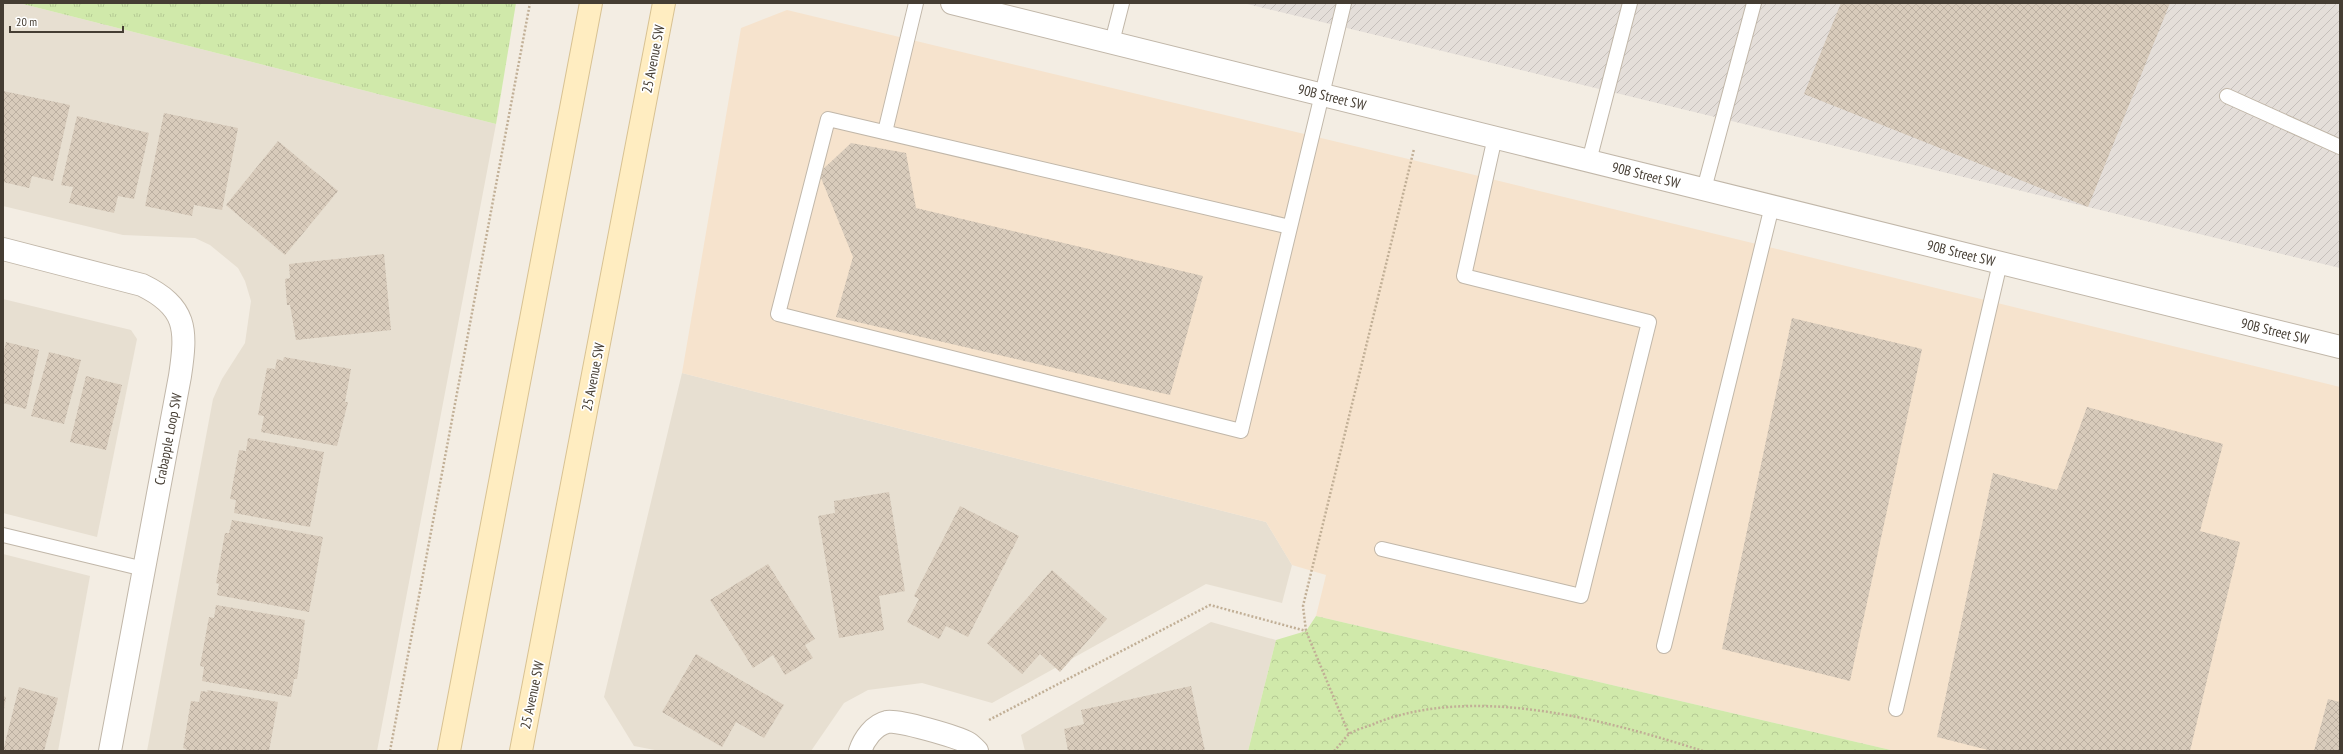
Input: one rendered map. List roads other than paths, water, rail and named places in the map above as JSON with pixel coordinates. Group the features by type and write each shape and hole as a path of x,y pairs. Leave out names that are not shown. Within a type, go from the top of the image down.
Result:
{"main road":[{"path":"449,751 591,3"},
{"name":"25 Avenue SW","path":"521,751 664,3"}],"street":[{"name":"90B Street SW","path":"952,3 2340,347"},
{"name":"Crabapple Loop SW","path":"3,249 142,285 163,295 178,314 182,331 183,358 110,751"},
{"path":"860,751 875,728 887,722 897,722 957,738 973,747"}],"lane":[{"path":"885,132 916,3"},
{"path":"1112,42 1122,3"},
{"path":"1290,227 828,119 778,314 1241,431 1344,3"},
{"path":"1589,161 1630,3"},
{"path":"1704,189 1754,3"},
{"path":"2227,96 2340,147"},
{"path":"1382,549 1581,596 1649,322 1464,276 1495,137"},
{"path":"1664,646 1772,206"},
{"path":"1896,709 2000,263"},
{"path":"3,535 144,569"}]}
